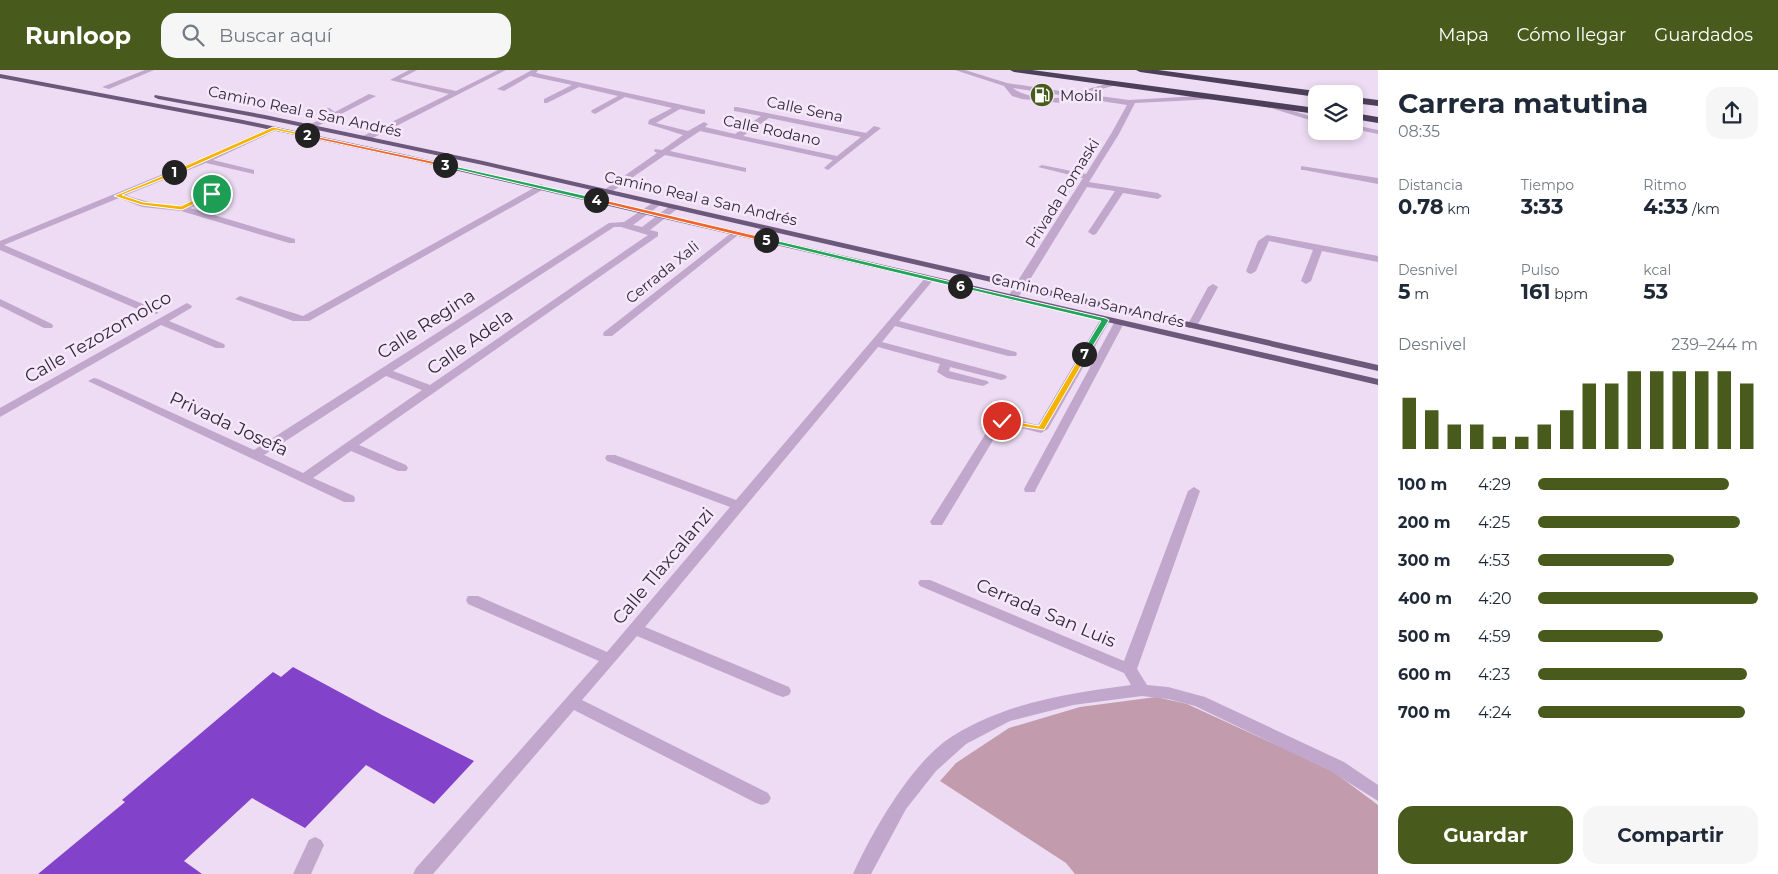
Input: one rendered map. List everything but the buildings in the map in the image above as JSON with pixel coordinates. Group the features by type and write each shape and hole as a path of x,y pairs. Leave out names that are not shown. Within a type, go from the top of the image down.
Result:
{"highway":[{"path":"1014,70 1308,110"},
{"path":"1140,70 1308,93"},
{"path":"1363,101 1378,103"},
{"path":"1363,118 1378,120"}],"main road":[{"name":"Camino Real a San Andrés","path":"2,77 275,128 541,187 1105,320 1378,382"},
{"path":"98,85 125,90"},
{"name":"Camino Real a San Andrés","path":"153,96 366,138 1378,368"},
{"path":"243,122 257,115"},
{"path":"1228,348 1232,335"}],"street":[{"path":"106,87 149,70"},
{"path":"414,70 393,80 456,93"},
{"path":"366,138 503,70"},
{"path":"501,89 537,70"},
{"path":"958,70 1006,85 1120,101 1216,98"},
{"path":"1155,70 1167,74"},
{"path":"529,74 702,112"},
{"path":"1065,101 1076,94 1114,84"},
{"path":"547,101 578,85"},
{"path":"1006,85 1015,94 1022,97 1094,105 1120,101"},
{"path":"1124,85 1132,102"},
{"path":"595,112 624,95"},
{"path":"311,126 372,96"},
{"name":"Privada Pomaski","path":"1012,298 1087,180 1132,102"},
{"path":"1264,103 1308,117"},
{"path":"679,107 652,122 652,124 689,134"},
{"name":"Calle Sena","path":"737,109 867,136"},
{"path":"326,110 335,115"},
{"path":"737,136 768,115"},
{"name":"Calle Rodano","path":"689,134 701,126 839,159"},
{"path":"0,246 205,160 275,128"},
{"path":"828,168 876,128"},
{"path":"1363,129 1378,132"},
{"path":"603,191 689,134"},
{"path":"661,151 743,170"},
{"path":"205,160 251,172"},
{"path":"1042,167 1120,190 1158,196"},
{"path":"1304,168 1378,182"},
{"path":"240,299 297,319 305,319 541,187"},
{"path":"1093,232 1120,190"},
{"path":"182,208 212,194"},
{"path":"117,196 142,204 182,208 292,241"},
{"name":"Calle Regina","path":"255,455 384,371 622,224 646,212 657,203"},
{"path":"622,224 644,230 674,207"},
{"name":"Calle Adela","path":"304,478 655,234 644,230"},
{"name":"Cerrada Xali","path":"608,334 735,233"},
{"path":"1251,271 1263,241 1267,238 1378,259"},
{"path":"0,246 220,346"},
{"path":"1306,281 1320,247"},
{"name":"Calle Tlaxcalanzi","path":"422,874 635,629 930,279"},
{"path":"1192,326 1213,287"},
{"path":"0,302 48,326"},
{"name":"Calle Tezozomolco","path":"0,413 157,317 187,306"},
{"path":"937,522 996,425 1002,421 1010,421 1036,428 1044,426 1105,320"},
{"path":"892,322 1012,354"},
{"path":"1030,489 1119,323"},
{"path":"875,343 1001,377"},
{"path":"946,362 943,372 951,376 983,383"},
{"path":"384,371 432,390"},
{"name":"Privada Josefa","path":"94,381 349,499"},
{"path":"351,446 402,468"},
{"path":"610,458 738,505"},
{"path":"1129,669 1194,491"},
{"name":"Cerrada San Luis","path":"925,583 1129,669 1142,690"},
{"path":"473,600 609,659"},
{"path":"635,629 782,691"},
{"path":"862,874 900,804 930,766 960,739 1006,716 1073,699 1142,690 1168,693 1198,702 1338,767 1378,794"},
{"path":"571,702 762,798"},
{"path":"302,874 315,845"}],"shaded area":[{"path":"1156,697 1187,704 1331,770 1378,805 1378,874 1075,874 1066,863 940,781 956,763 1009,728 1080,707"}],"place":[{"name":"Mobil","path":"1042,95"}],"route":[{"path":"212,194 182,208 142,204 117,196 205,160 275,128 541,187 1105,320 1044,426 1036,428 1010,421 1002,421"}]}
